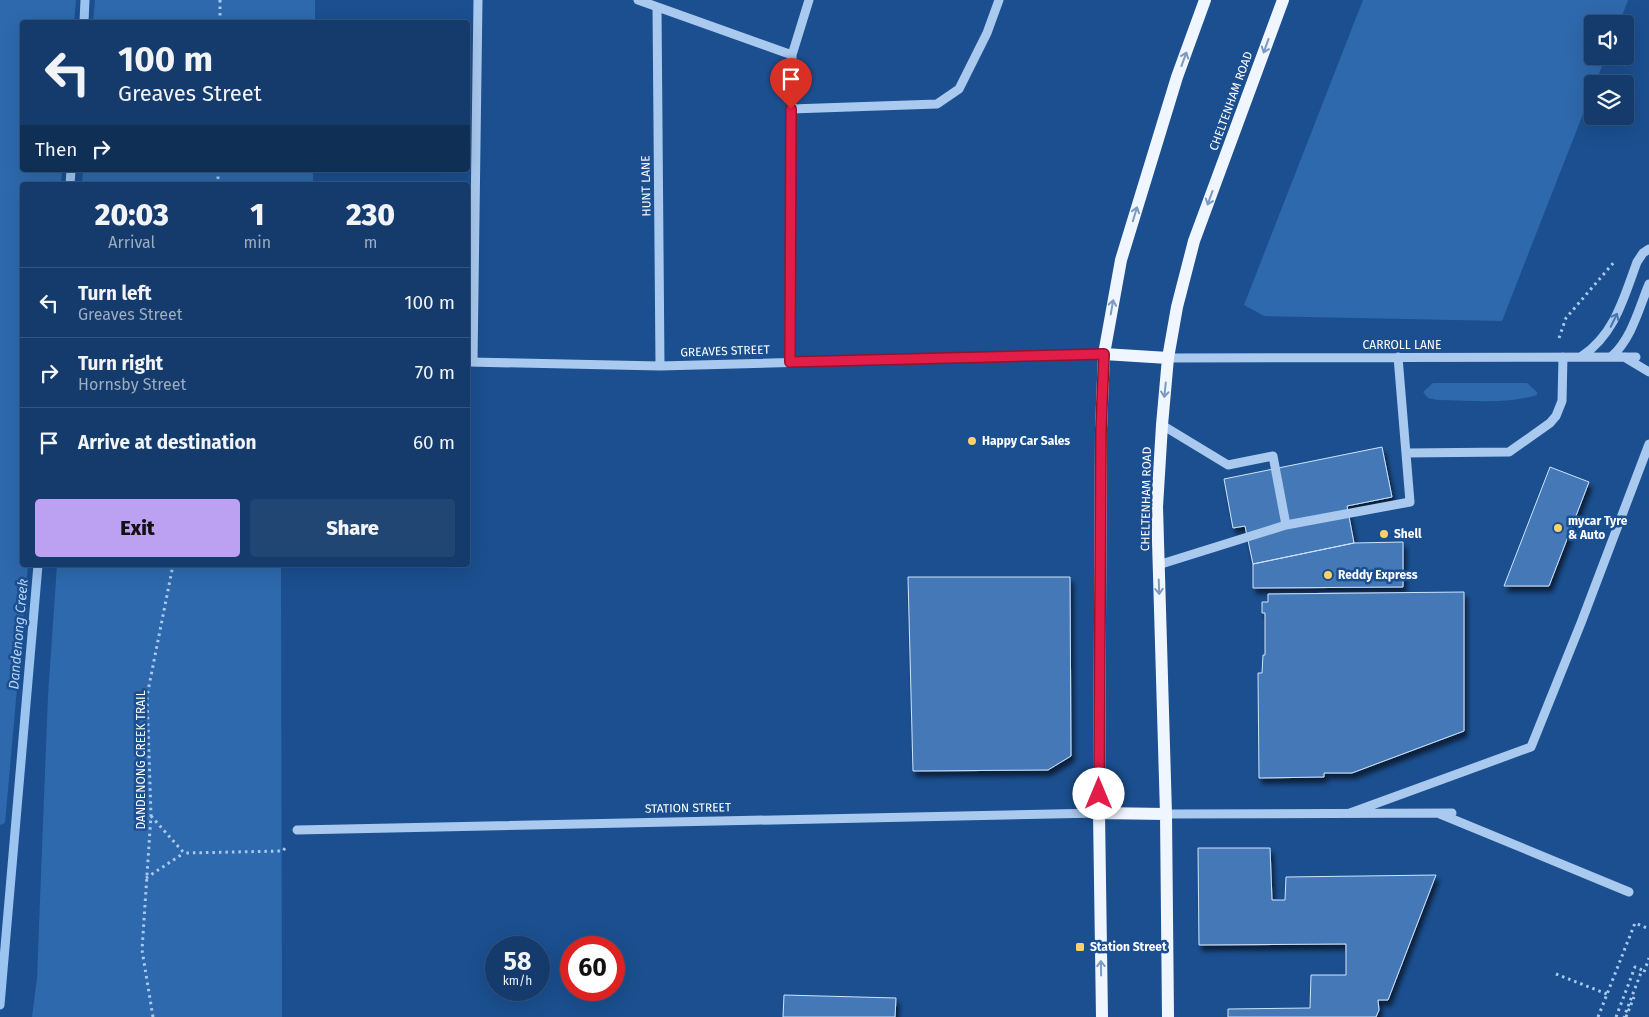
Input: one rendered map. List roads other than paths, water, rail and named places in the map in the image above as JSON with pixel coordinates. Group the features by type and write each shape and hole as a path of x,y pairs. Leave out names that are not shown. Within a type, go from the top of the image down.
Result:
{"main road":[{"path":"1102,1017 1099,813 1101,439 1104,354 1121,260 1177,77 1205,0"},
{"name":"CHELTENHAM ROAD","path":"1168,1017 1166,814 1158,565 1158,506 1168,358 1177,307 1194,241 1282,0"},
{"path":"1104,354 1168,358"},
{"name":"STATION STREET","path":"1099,813 1166,814"}],"street":[{"path":"470,362 478,0"},
{"path":"638,0 792,55"},
{"path":"790,362 792,55 809,0"},
{"path":"791,109 937,104 959,90 987,33 1000,0"},
{"name":"HUNT LANE","path":"657,7 660,366"},
{"path":"1582,356 1599,343 1612,324 1637,262 1648,249"},
{"path":"1612,356 1620,348 1627,336 1649,284"},
{"name":"GREAVES STREET","path":"470,362 660,366 1104,354"},
{"path":"1406,453 1509,452 1550,423 1556,416 1562,401 1563,356"},
{"path":"1622,356 1649,372"},
{"name":"CARROLL LANE","path":"1168,358 1636,356"},
{"path":"1158,565 1286,525 1410,502 1398,357"},
{"path":"1162,425 1228,465 1273,456 1286,525"},
{"name":"STATION STREET","path":"1350,813 1531,747 1581,623 1649,444"},
{"name":"STATION STREET","path":"297,830 1099,813"},
{"path":"1436,813 1629,892"},
{"name":"STATION STREET","path":"1166,814 1452,813"}],"waterway":[{"name":"Dandenong Creek","path":"84,20 85,0"},
{"name":"Dandenong Creek","path":"70,182 71,172"},
{"name":"Dandenong Creek","path":"0,1005 38,567"}],"place":[{"name":"Happy Car Sales","path":"972,441"},
{"name":"mycar Tyre & Auto","path":"1558,528"},
{"name":"Shell","path":"1384,534"},
{"name":"Reddy Express","path":"1328,575"},
{"name":"Station Street","path":"1080,947"}]}
